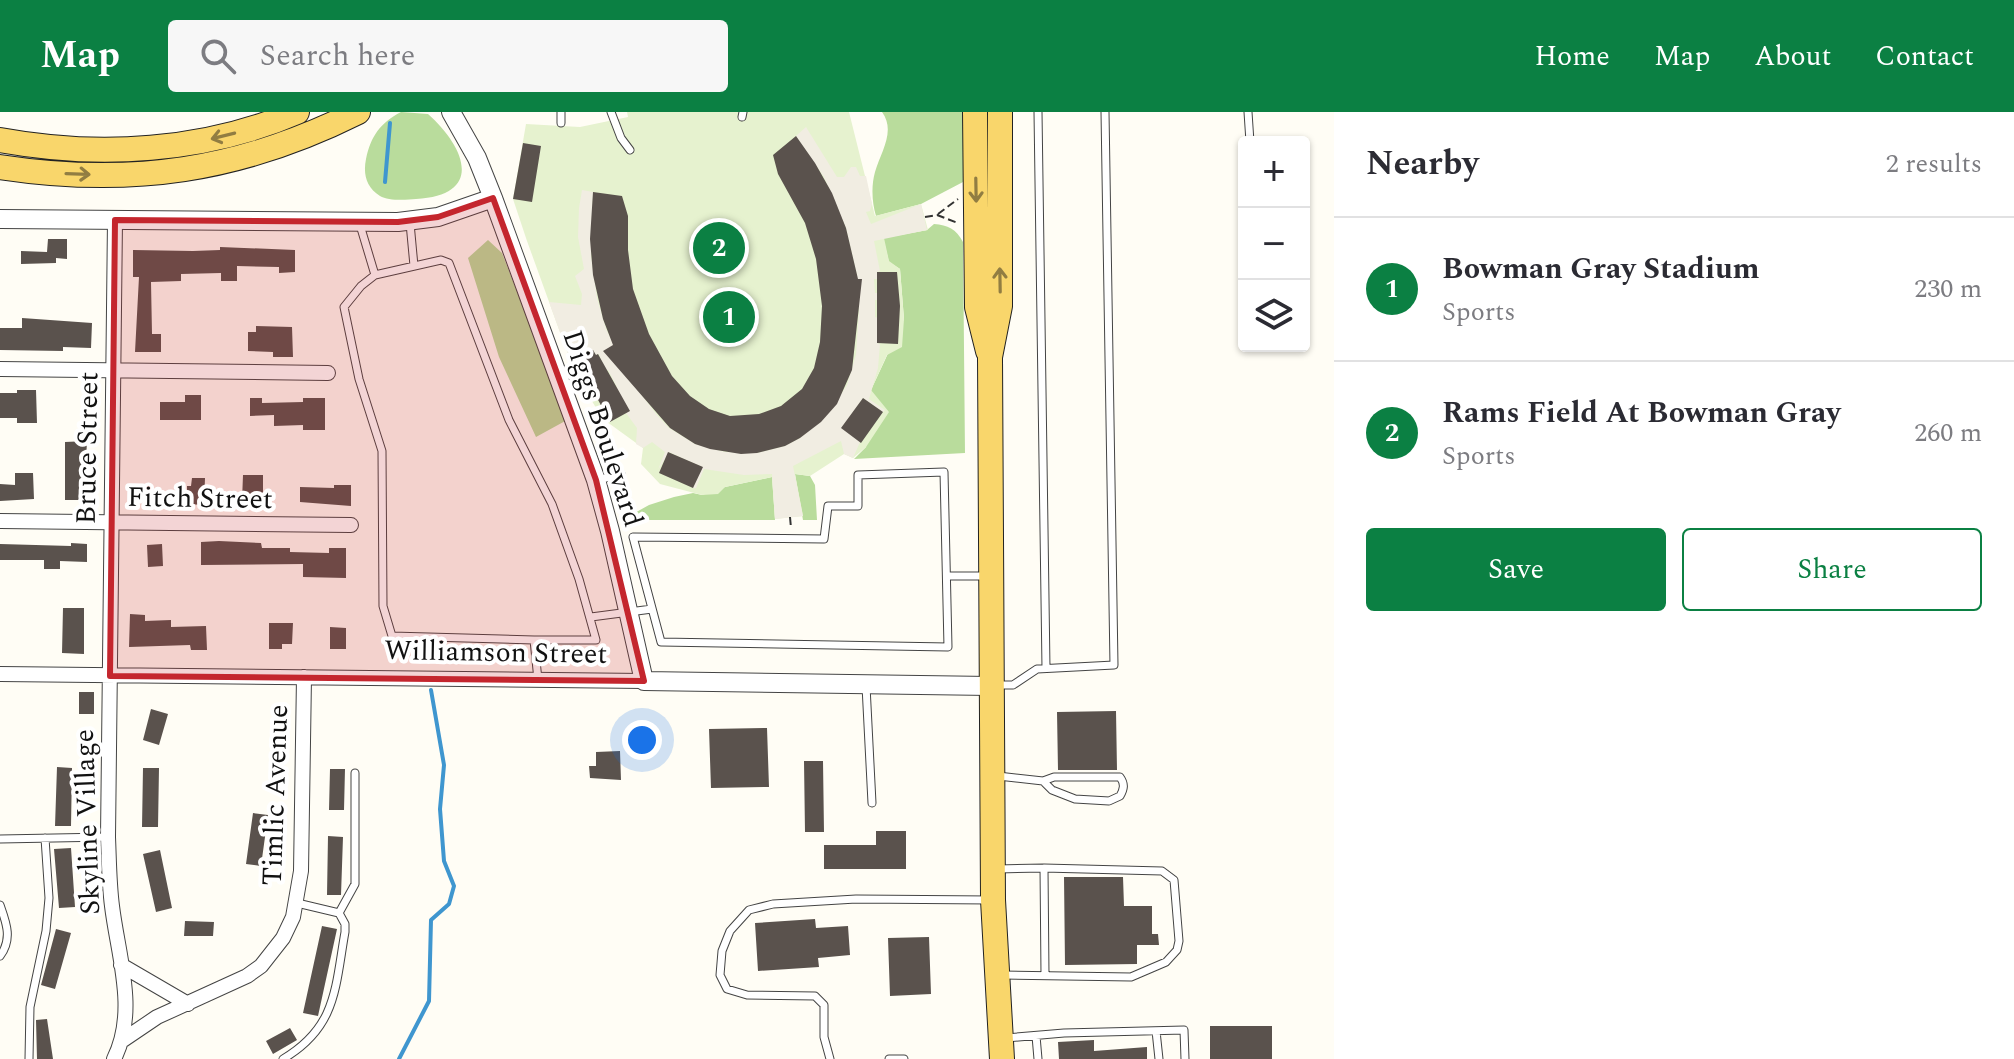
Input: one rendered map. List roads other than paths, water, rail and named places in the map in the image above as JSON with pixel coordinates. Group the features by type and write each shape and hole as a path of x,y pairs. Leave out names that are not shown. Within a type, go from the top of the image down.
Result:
{"main road":[{"path":"0,140 76,149 147,148 216,138 297,112"},
{"path":"0,167 75,175 184,170 222,164 269,151 358,112"},
{"path":"975,112 977,307 990,357"},
{"path":"1000,112 1000,306 990,357 990,686 992,869 1001,1049"}],"street":[{"name":"Diggs Boulevard","path":"451,112 477,158 493,198 596,480 644,681"},
{"path":"0,219 410,221 453,213 493,198"},
{"name":"Bruce Street","path":"110,676 115,220"},
{"path":"0,369 328,373"},
{"name":"Fitch Street","path":"0,521 351,525"},
{"name":"Williamson Street","path":"0,674 990,686"},
{"name":"Skyline Village","path":"110,676 108,837 111,903 121,965"},
{"name":"Timlic Avenue","path":"123,1040 157,1017 235,983 261,966 283,938 296,903 303,825 304,677"},
{"path":"121,965 188,1004"},
{"path":"114,1059 123,1040 126,997 121,965"}],"lane":[{"path":"561,112 561,123"},
{"path":"611,112 621,138 630,150"},
{"path":"1038,112 1046,668"},
{"path":"990,686 1013,685 1037,669 1114,665 1105,112"},
{"path":"1248,112 1250,136"},
{"path":"410,221 414,266"},
{"path":"360,223 375,275"},
{"path":"441,260 449,263 509,420 552,504 596,640 392,636 383,606 382,451 359,379 344,307 361,286 375,275 441,260"},
{"path":"944,472 948,647 661,642 652,609 633,537 824,539 828,506 858,506 858,475 944,472"},
{"path":"596,480 621,474"},
{"path":"947,576 990,576"},
{"path":"591,617 652,609"},
{"path":"534,640 538,680"},
{"path":"866,684 872,803"},
{"path":"339,913 355,884 355,773"},
{"path":"992,776 1043,781 1054,777 1120,777 1124,781 1120,796 1109,801 1075,799 1052,790 1043,781"},
{"path":"0,839 108,837"},
{"path":"29,1059 30,1007 48,909 45,838"},
{"path":"1044,868 1045,975"},
{"path":"992,869 1162,871 1175,884 1179,941 1177,950 1166,962 1131,977 996,975"},
{"path":"830,1059 824,1037 824,1005 815,996 747,995 727,989 720,975 722,951 730,931 749,910 773,904 856,899 993,900"},
{"path":"283,1059 310,1040 325,1021 345,932 345,924 339,913 296,903"},
{"path":"0,905 8,931 0,956"},
{"path":"1001,1049 1036,1036 1184,1030 1185,1059"},
{"path":"1156,1031 1159,1059"},
{"path":"1036,1036 1038,1059"},
{"path":"889,1059 904,1059"}],"waterway":[{"path":"385,182 390,123"},
{"path":"399,1059 429,1001 431,920 449,904 454,886 444,861 440,809 444,765 431,690"}],"place":[{"name":"Rams Field At Bowman Gray","path":"719,248"},
{"name":"Bowman Gray Stadium","path":"729,317"}]}
